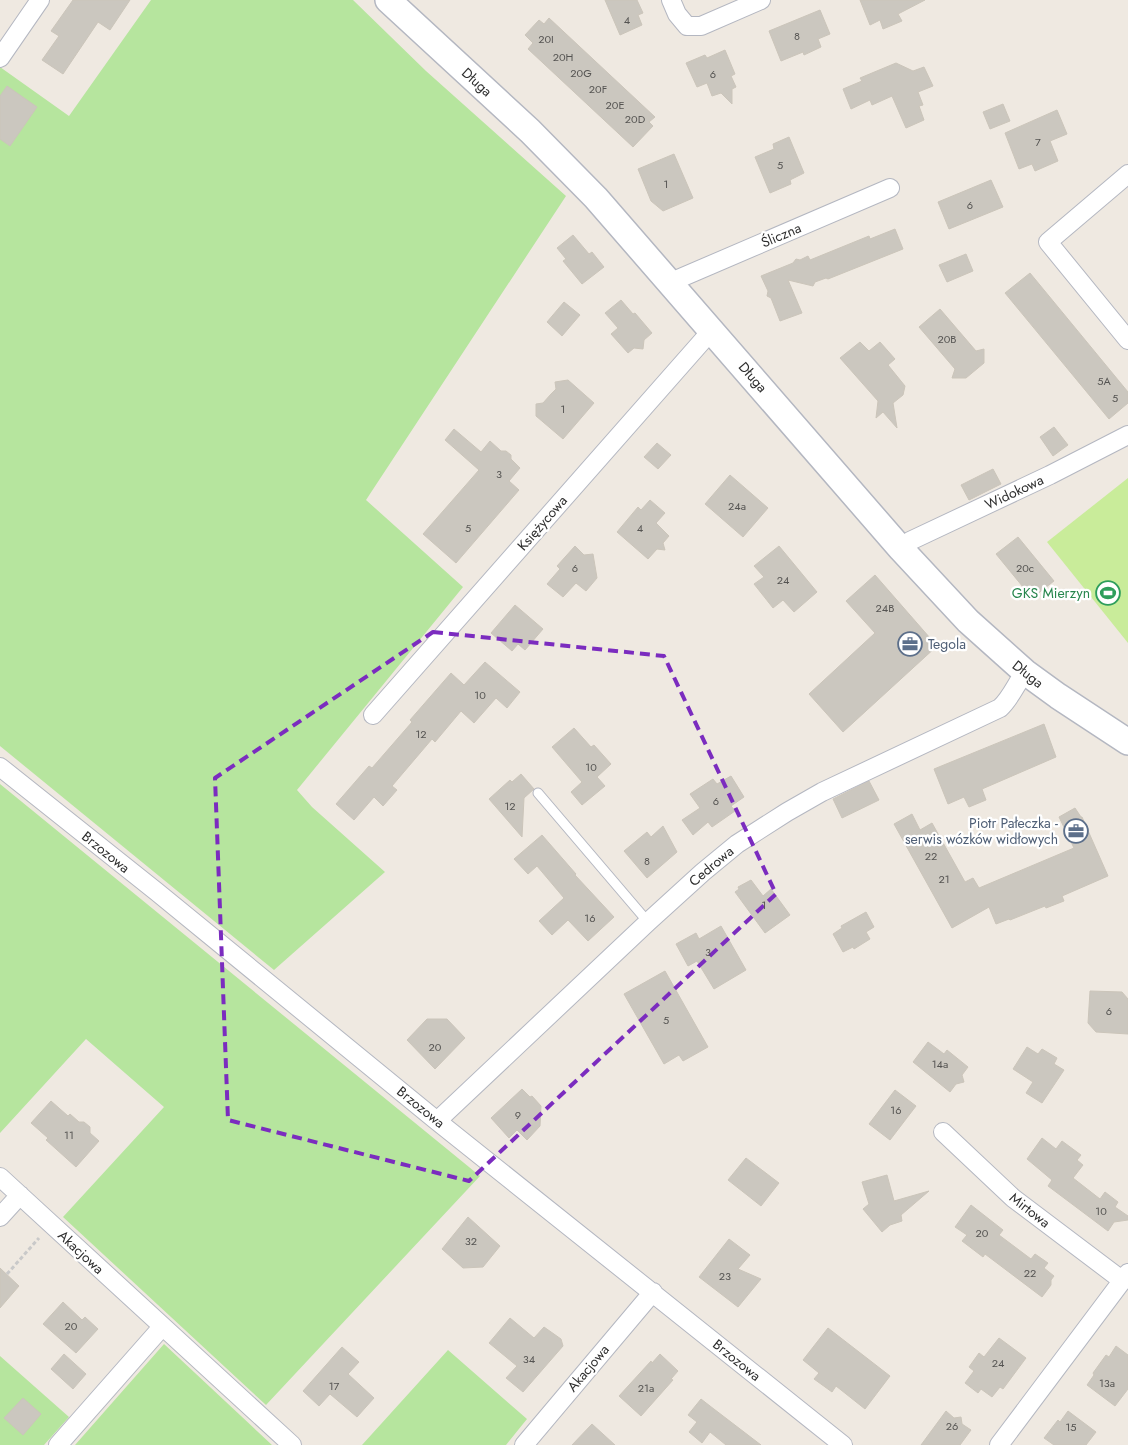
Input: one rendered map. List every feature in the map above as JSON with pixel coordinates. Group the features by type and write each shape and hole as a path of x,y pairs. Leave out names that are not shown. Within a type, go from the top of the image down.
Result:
{"street":[{"path":"0,58 40,0"},
{"name":"Długa","path":"388,0 554,155 614,217 901,549 968,621 1025,672 1128,742"},
{"path":"671,0 677,14 687,26 701,26 761,0"},
{"path":"1128,174 1048,242 1128,340"},
{"name":"Śliczna","path":"671,282 890,188"},
{"name":"Księżycowa","path":"373,715 712,330"},
{"name":"Widokowa","path":"901,549 910,541 1076,462 1128,435"},
{"name":"Cedrowa","path":"437,1120 702,872 764,826 830,788 1000,708 1008,701 1016,684 1025,672"},
{"name":"Brzozowa","path":"0,767 843,1445"},
{"name":"Mirtowa","path":"943,1132 1013,1198 1126,1277 999,1445"},
{"name":"Akacjowa","path":"0,1177 292,1445"},
{"path":"0,1217 20,1195"},
{"name":"Akacjowa","path":"524,1445 653,1292"},
{"path":"58,1445 162,1327"}],"lane":[{"path":"538,793 648,922"}],"path":[{"path":"7,1274 51,1225"}],"highlighted area":[{"path":"433,632 664,656 776,894 469,1181 228,1120 215,778"}],"green space":[{"path":"151,0 353,0 426,71 566,196 366,500 463,587 297,790 312,807 385,872 274,970 0,746 0,67 69,116"},
{"name":"GKS Mierzyn","path":"1128,478 1128,643 1047,542"},
{"path":"0,784 480,1176 266,1405 63,1217 164,1107 86,1039 0,1133"},
{"path":"164,1344 272,1445 75,1445"},
{"path":"448,1350 527,1419 506,1445 362,1445"},
{"path":"0,1356 69,1417 44,1445 0,1445"}],"building":[{"path":"73,0 130,0 110,30 98,22 63,74 42,60 59,36 51,31"},
{"path":"605,0 637,0 643,13 638,15 642,25 620,35"},
{"path":"860,0 925,0 898,14 902,21 883,29 880,20 870,25"},
{"path":"820,10 830,34 818,39 821,47 804,55 803,52 781,61 769,31"},
{"path":"549,18 655,117 649,122 653,126 633,147 528,49 533,43 525,35 539,20 544,24"},
{"path":"725,50 735,74 731,76 736,87 732,89 732,104 721,93 712,96 707,83 697,87 686,63 705,55 707,58"},
{"path":"896,63 913,71 924,67 933,86 918,92 923,105 919,106 924,120 906,128 892,96 872,105 870,100 851,109 843,89 862,81 860,78"},
{"path":"7,86 37,107 10,146 0,139 0,96"},
{"path":"1003,104 1010,121 990,129 983,112"},
{"path":"1057,110 1067,134 1050,141 1058,161 1035,171 1032,164 1019,169 1005,133"},
{"path":"789,137 804,173 790,180 791,184 770,193 755,157 774,149 773,144"},
{"path":"674,154 693,198 663,211 651,201 638,169"},
{"path":"991,180 1003,207 949,229 938,202"},
{"path":"895,229 903,249 828,279 815,282 813,286 788,280 802,313 780,321 771,298 767,296 768,291 761,276 793,263 796,259 800,260 808,256 810,260 869,236 870,239"},
{"path":"573,235 589,254 592,252 604,267 582,284 563,261 566,259 557,248"},
{"path":"966,254 973,271 947,282 939,265"},
{"path":"1030,273 1128,392 1128,403 1109,419 1005,293"},
{"path":"621,300 652,333 644,340 643,349 634,348 628,353 611,334 618,328 605,313"},
{"path":"564,302 580,315 562,336 547,322"},
{"path":"940,309 976,351 984,349 984,363 966,378 952,378 955,369 919,327"},
{"path":"860,342 869,351 880,342 895,359 888,365 905,386 903,395 893,403 897,428 883,412 876,418 878,401 840,358"},
{"path":"568,380 594,403 563,439 536,416 536,404 543,403 556,389 555,382"},
{"path":"1054,427 1068,445 1053,456 1040,437"},
{"path":"454,429 481,452 490,441 501,451 506,451 511,455 511,459 520,468 509,481 519,490 456,563 423,534 479,470 445,440"},
{"path":"657,443 671,455 658,469 644,457"},
{"path":"993,469 1001,484 969,500 961,485"},
{"path":"730,475 768,508 743,537 705,504"},
{"path":"650,500 665,513 656,523 669,536 663,543 665,550 657,549 648,559 617,532 638,507 641,510"},
{"path":"1018,537 1054,581 1032,598 996,554"},
{"path":"575,546 584,555 593,554 597,578 586,591 576,583 563,597 547,584 560,569 557,566"},
{"path":"779,546 817,592 794,612 783,600 773,608 754,584 764,577 754,566"},
{"path":"875,575 937,646 843,732 809,694 875,633 846,601"},
{"path":"515,605 543,629 525,650 518,644 512,651 491,633"},
{"path":"485,662 520,692 507,708 496,698 474,723 461,711 435,742 432,739 392,786 397,790 383,806 374,797 354,820 336,804 369,766 372,768 451,673 464,685"},
{"path":"1044,724 1056,757 982,789 986,800 969,807 964,797 948,804 934,769"},
{"path":"574,728 591,747 594,745 611,764 597,777 605,786 582,805 571,792 582,782 552,747"},
{"path":"521,774 534,789 524,798 522,837 489,799 510,780 512,782"},
{"path":"731,776 744,797 731,806 735,811 712,827 708,822 693,835 682,820 700,808 690,794 713,779 717,784"},
{"path":"869,781 879,800 842,818 833,799"},
{"path":"1075,808 1082,817 1108,876 1062,896 1064,901 1046,908 1045,906 1010,920 996,924 989,907 952,928 894,824 912,814 920,830 932,823 965,882 973,878 979,888 1074,848 1059,817"},
{"path":"663,826 677,852 647,878 624,851 647,832 651,837"},
{"path":"542,835 575,875 614,917 588,941 568,920 552,935 539,921 564,898 537,866 528,874 514,859"},
{"path":"751,880 763,896 771,889 790,915 765,933 735,892 739,889 738,887"},
{"path":"866,912 874,927 866,932 870,939 854,949 853,947 843,952 833,934 842,928 841,926"},
{"path":"721,926 746,970 714,989 697,961 688,966 676,944 696,933 699,939"},
{"path":"665,971 708,1047 683,1061 679,1055 664,1064 624,994"},
{"path":"1090,991 1122,992 1128,999 1128,1034 1096,1032 1088,1023"},
{"path":"427,1019 447,1019 465,1038 435,1069 407,1040"},
{"path":"928,1042 944,1054 947,1050 968,1067 962,1075 964,1082 956,1084 950,1092 913,1062"},
{"path":"1027,1047 1038,1054 1042,1049 1057,1058 1054,1064 1064,1070 1042,1103 1026,1093 1033,1082 1013,1069"},
{"path":"522,1089 541,1106 540,1126 527,1140 517,1130 509,1138 491,1118"},
{"path":"895,1090 916,1106 890,1140 869,1124"},
{"path":"51,1101 68,1116 70,1114 79,1122 84,1122 90,1127 90,1133 99,1141 76,1167 46,1140 48,1138 31,1123"},
{"path":"1042,1138 1056,1149 1062,1141 1081,1155 1077,1160 1083,1165 1073,1178 1100,1199 1105,1192 1118,1202 1115,1207 1128,1216 1128,1220 1114,1222 1108,1231 1048,1186 1052,1180 1027,1159"},
{"path":"746,1158 779,1183 761,1206 728,1180"},
{"path":"887,1175 894,1201 929,1191 901,1215 902,1221 890,1225 882,1232 863,1209 869,1204 862,1182"},
{"path":"971,1205 1003,1230 999,1235 1031,1259 1035,1254 1048,1263 1044,1268 1054,1276 1051,1280 1051,1285 1042,1297 985,1254 983,1257 962,1241 967,1235 955,1227"},
{"path":"468,1217 500,1246 483,1267 463,1268 442,1249"},
{"path":"729,1239 750,1255 738,1269 761,1279 738,1307 699,1277"},
{"path":"0,1268 19,1286 0,1308"},
{"path":"63,1302 82,1320 85,1317 98,1329 76,1353 43,1324"},
{"path":"510,1318 534,1338 544,1327 561,1339 563,1346 523,1392 506,1378 517,1366 489,1343"},
{"path":"828,1328 890,1376 865,1409 836,1386 832,1392 814,1379 819,1373 803,1360"},
{"path":"999,1338 1026,1358 1003,1389 1000,1387 992,1397 981,1389 978,1393 965,1383 974,1371 969,1367 979,1353 984,1357"},
{"path":"1116,1346 1128,1355 1128,1389 1115,1406 1087,1385 1106,1355 1109,1357"},
{"path":"342,1347 359,1362 348,1374 374,1398 357,1417 330,1394 319,1406 303,1391"},
{"path":"64,1354 86,1374 73,1389 51,1369"},
{"path":"660,1354 678,1371 671,1379 673,1380 641,1416 619,1396 651,1361 652,1363"},
{"path":"23,1398 41,1414 23,1435 4,1418"},
{"path":"701,1399 761,1445 726,1445 710,1432 702,1443 689,1432 697,1422 688,1415"},
{"path":"946,1411 954,1418 961,1417 962,1424 971,1430 960,1445 921,1445"},
{"path":"1068,1411 1096,1432 1086,1445 1054,1445 1044,1438"},
{"path":"592,1424 615,1445 572,1445"}],"place":[{"name":"GKS Mierzyn","path":"1108,593"},
{"name":"Tegola","path":"910,644"},
{"name":"Piotr Pałeczka - serwis wózków widłowych","path":"1076,831"}]}
